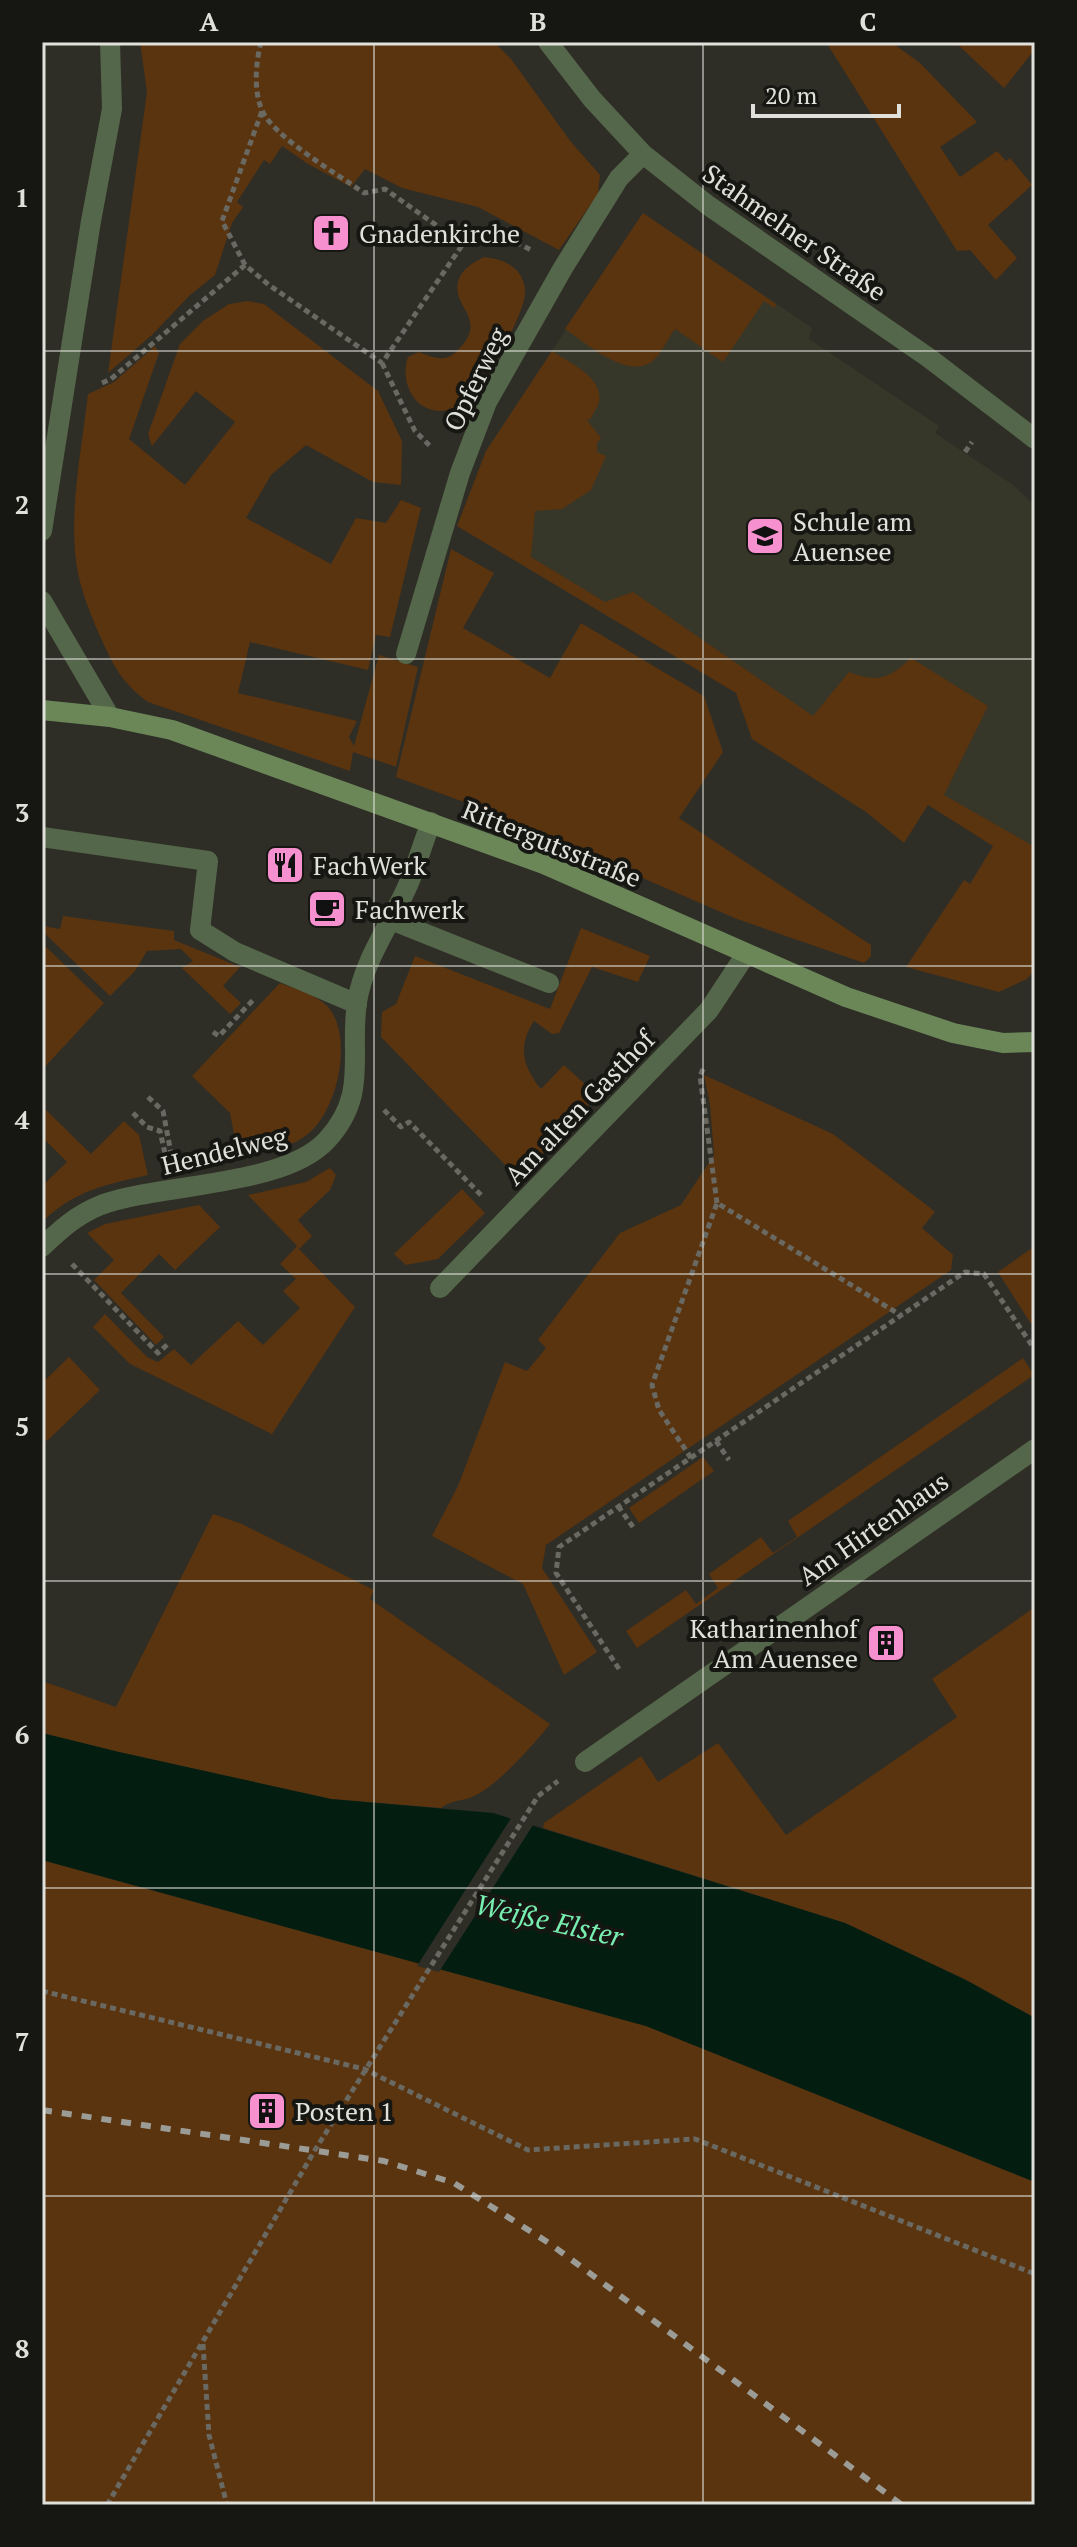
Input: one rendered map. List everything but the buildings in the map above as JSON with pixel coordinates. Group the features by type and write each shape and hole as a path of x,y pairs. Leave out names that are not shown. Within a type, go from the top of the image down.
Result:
{"main road":[{"name":"Rittergutsstraße","path":"42,710 110,717 172,730 544,864 846,997 953,1033 1003,1043 1035,1042"}],"street":[{"path":"42,531 112,109 110,42"},
{"name":"Stahmelner Straße","path":"548,42 592,99 643,154 709,206 929,358 1035,439"},
{"name":"Opferweg","path":"406,654 460,473 487,402 563,268 619,178 643,154"},
{"path":"42,601 110,717"},
{"name":"Hendelweg","path":"46,1244 68,1222 102,1205 272,1170 301,1161 326,1141 348,1108 355,1081 357,1004 365,972 408,884 431,822"},
{"path":"42,837 208,861 200,930 235,952 357,1004"},
{"path":"391,920 549,983"},
{"name":"Am alten Gasthof","path":"440,1288 709,1010 746,954"},
{"name":"Am Hirtenhaus","path":"585,1762 1035,1449"}],"path":[{"path":"261,42 255,67 262,111 222,221 245,265 382,363 415,431 460,473"},
{"path":"262,111 281,134 364,193 385,189 450,235 507,237 563,268"},
{"path":"382,363 469,235"},
{"path":"111,379 245,265"},
{"path":"965,452 972,442"},
{"path":"213,1032 219,1036 280,971"},
{"path":"691,1458 659,1410 652,1385 717,1203 700,1076 705,1064"},
{"path":"355,1081 401,1127 409,1122 506,1221"},
{"path":"148,1097 163,1111"},
{"path":"133,1113 147,1127"},
{"path":"717,1203 902,1316"},
{"path":"46,1244 158,1353 169,1343"},
{"path":"619,1669 556,1573 559,1547 965,1272 984,1274 1035,1350"},
{"path":"716,1441 729,1460"},
{"path":"618,1506 633,1527"},
{"path":"107,2505 364,2069 538,1796"},
{"path":"42,1991 364,2069 528,2150 695,2139 1035,2274"},
{"path":"203,2343 209,2435 227,2505"}],"shaded area":[{"path":"140,42 494,42 511,59 571,142 600,175 598,194 559,250 478,207 402,188 365,169 351,187 282,146 270,164 264,160 237,202 243,207 232,223 215,275 108,373 147,92"},
{"path":"826,42 891,42 920,63 977,122 940,147 960,177 997,151 1006,161 1010,158 1032,185 988,225 1017,258 996,280 970,250 957,251"},
{"path":"955,42 1035,42 1035,49 1004,88"},
{"name":"Schule am Auensee","path":"643,213 812,328 809,339 939,426 935,433 1013,485 1035,506 1035,871 531,557 486,451"},
{"path":"643,213 776,304 775,308 764,301 723,362 675,329 654,360 644,366 620,364 565,329"},
{"path":"484,257 505,262 520,275 525,289 520,313 472,403 444,411 430,409 415,400 410,392 406,375 408,357 419,352 449,357 467,339 470,322 460,299 458,282 465,270"},
{"path":"248,301 264,304 378,391 402,441 401,485 373,482 306,445 271,475 246,518 331,564 356,518 386,523 401,500 421,508 390,637 376,635 368,670 250,642 238,693 357,721 349,737 354,746 379,655 418,667 396,767 353,752 350,771 148,702 131,688 113,664 84,594 76,563 74,513 88,394 114,382 155,346 159,353 129,439 185,485 235,422 196,391 152,446 148,434 180,344 203,321 229,304"},
{"path":"552,351 583,371 596,385 599,402 590,420 586,419 601,438 597,443 597,452 606,456 591,490 562,509 535,511 531,557 605,602 633,592 813,716 849,672 882,677 896,671 911,658 988,706 944,795 1035,847 1035,970 1027,979 999,992 906,967 964,880 970,884 993,846 928,805 904,843 866,812 752,739 736,693 457,526 486,451"},
{"path":"451,549 494,573 463,628 550,678 581,623 704,696 723,752 679,818 871,945 871,956 864,963 737,919 483,809 396,777"},
{"path":"63,916 174,931 174,940 240,967 223,986 241,1003 230,1014 182,968 193,961 181,949 147,951 135,971 110,996 42,931 43,926 60,929"},
{"path":"581,928 650,956 638,982 592,967 559,1033 552,1034 534,1021 525,1040 524,1056 530,1073 541,1089 564,1065 597,1095 519,1179 381,1037 382,1012 396,1004 415,956 550,1009"},
{"path":"42,943 104,1003 42,1070"},
{"path":"280,983 313,996 329,1008 340,1039 338,1076 325,1112 304,1137 281,1147 238,1155 230,1113 192,1076"},
{"path":"704,1075 833,1134 924,1203 935,1212 922,1228 953,1255 951,1270 546,1545 542,1568 597,1652 564,1675 523,1584 432,1536 458,1486 505,1362 527,1371 546,1348 538,1340 620,1233 681,1205 714,1155"},
{"path":"42,1106 91,1154 124,1121 139,1135 148,1175 79,1196 42,1222 42,1186 67,1162 42,1137"},
{"path":"330,1168 336,1175 330,1190 298,1220 312,1236 299,1249 355,1307 272,1434 130,1364 93,1327 105,1314 147,1357 158,1362 174,1349 191,1365 238,1321 263,1345 300,1308 283,1291 296,1279 280,1264 297,1246 248,1195 306,1182"},
{"path":"462,1189 485,1213 438,1259 406,1265 394,1254"},
{"path":"199,1205 220,1227 175,1270 159,1254 121,1293 164,1337 156,1345 94,1280 114,1260 87,1233 105,1224"},
{"path":"1035,1246 1035,1321 1031,1324 998,1272"},
{"path":"69,1357 100,1390 47,1441 42,1435 42,1383"},
{"path":"1023,1358 1034,1375 637,1648 626,1631 686,1590 696,1604 718,1588 709,1574 761,1537 773,1553 797,1537 788,1521"},
{"path":"703,1457 714,1471 639,1523 629,1508"},
{"path":"213,1514 242,1524 374,1590 370,1599 550,1724 526,1752 485,1790 441,1808 331,1799 42,1733 42,1681 116,1707"},
{"path":"1035,1607 1035,2018 966,1980 845,1923 543,1828 544,1823 641,1756 658,1782 718,1743 786,1835 957,1717 932,1679"},
{"path":"42,1860 646,2026 1035,2182 1035,2505 42,2505"}],"water":[{"name":"Weiße Elster","path":"42,1733 331,1799 493,1813 845,1923 966,1980 1035,2018 1035,2182 646,2026 42,1860"}],"pier":[{"path":"513,1815 535,1822 439,1972 417,1966"}],"railway":[{"path":"42,2110 384,2161 454,2183 549,2243 902,2505"}],"place":[{"name":"Gnadenkirche","path":"331,233"},
{"name":"Schule am Auensee","path":"765,536"},
{"name":"FachWerk","path":"285,865"},
{"name":"Fachwerk","path":"327,909"},
{"name":"Katharinenhof Am Auensee","path":"886,1643"},
{"name":"Posten 1","path":"267,2111"}]}
